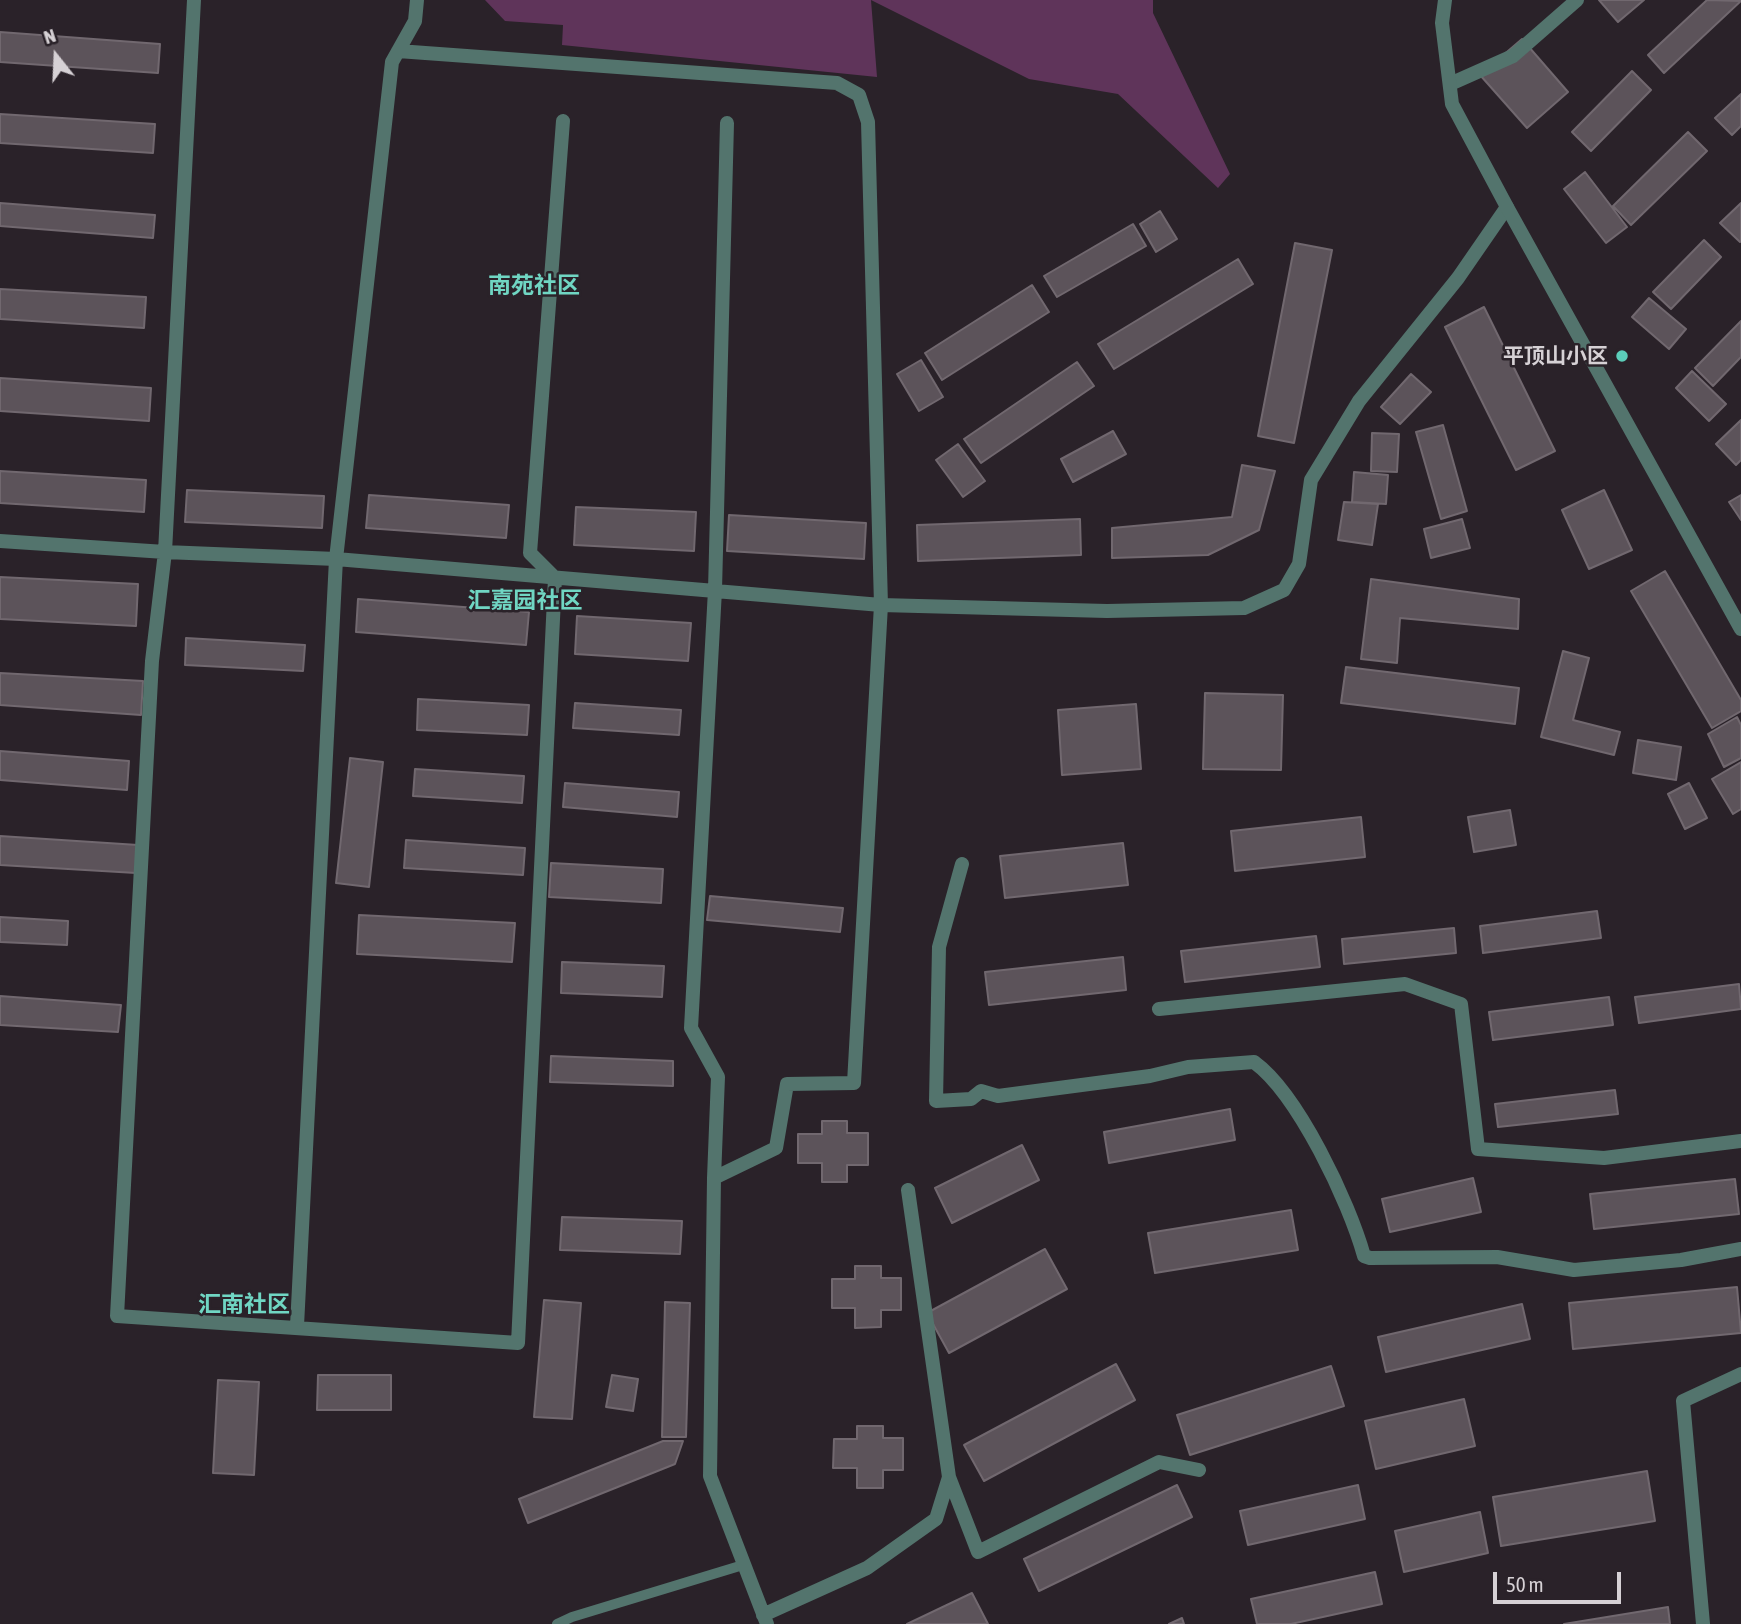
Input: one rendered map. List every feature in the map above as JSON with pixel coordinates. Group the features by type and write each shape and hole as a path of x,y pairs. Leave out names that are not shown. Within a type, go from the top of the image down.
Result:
{"street":[{"path":"194,0 165,552 152,661 117,1316 297,1326 518,1343 555,578 530,553 563,121"},
{"path":"297,1326 336,559 392,62 415,21 417,0"},
{"path":"1445,0 1442,23 1452,104 1741,629"},
{"path":"1450,84 1513,56 1577,0"},
{"path":"398,51 837,83 859,94 868,122 881,605 854,1083 787,1084 776,1148 714,1178"},
{"path":"727,123 715,590 691,1028 718,1077 710,1476 765,1620 867,1568 936,1519 949,1477"},
{"path":"0,541 165,552 336,559 881,605 1107,611 1244,608 1284,590 1299,564 1311,480 1359,401 1458,278 1507,207"},
{"path":"962,864 939,947 936,1101 971,1099 981,1091 998,1096 1150,1076 1188,1067 1254,1062 1269,1073 1303,1124 1355,1223 1364,1256 1497,1256 1574,1270 1681,1260 1741,1249"},
{"path":"1159,1009 1405,984 1461,1004 1478,1149 1604,1158 1741,1141"},
{"path":"908,1190 949,1477 978,1552 1159,1462 1199,1470"},
{"path":"1703,1624 1683,1401 1741,1374"}],"lane":[{"path":"557,1624 743,1564"}],"shaded area":[{"path":"485,0 871,0 877,77 562,45 563,25 505,21"},
{"path":"871,0 1153,0 1153,13 1230,174 1218,188 1118,94 1029,79"}],"building":[{"path":"1599,0 1644,0 1618,22"},
{"path":"1707,0 1741,1 1664,73 1648,55"},
{"path":"0,32 160,44 158,73 0,62"},
{"path":"1522,39 1568,92 1527,128 1480,75"},
{"path":"1632,71 1651,90 1591,151 1572,132"},
{"path":"1741,94 1741,126 1732,135 1715,118"},
{"path":"0,114 155,124 153,153 0,143"},
{"path":"1688,132 1707,151 1631,225 1613,206"},
{"path":"1585,172 1627,227 1606,243 1564,189"},
{"path":"0,203 155,215 153,238 0,226"},
{"path":"1741,203 1741,241 1740,242 1720,223"},
{"path":"1160,211 1177,239 1156,252 1140,224"},
{"path":"1133,224 1146,246 1057,297 1044,276"},
{"path":"1704,240 1721,257 1671,309 1653,292"},
{"path":"1295,243 1332,250 1294,443 1258,436"},
{"path":"1238,259 1253,284 1114,369 1098,344"},
{"path":"1032,285 1049,312 942,380 925,353"},
{"path":"0,289 146,297 144,328 0,319"},
{"path":"1649,298 1686,329 1669,349 1632,317"},
{"path":"1484,307 1555,451 1516,470 1445,327"},
{"path":"1741,321 1741,357 1713,386 1695,368"},
{"path":"921,360 943,397 919,411 897,374"},
{"path":"1077,362 1094,386 981,463 964,439"},
{"path":"1692,371 1726,404 1709,421 1676,388"},
{"path":"1411,374 1431,392 1400,424 1381,407"},
{"path":"0,378 151,388 149,421 0,411"},
{"path":"1741,420 1741,460 1736,465 1716,444"},
{"path":"1443,425 1467,511 1441,519 1416,432"},
{"path":"1113,431 1126,454 1073,482 1061,459"},
{"path":"1372,433 1399,434 1397,472 1371,471"},
{"path":"958,444 985,481 963,497 936,460"},
{"path":"1242,465 1275,471 1259,530 1208,555 1112,558 1112,528 1232,517"},
{"path":"0,471 146,480 144,512 0,503"},
{"path":"1354,472 1388,475 1386,504 1352,502"},
{"path":"187,490 324,496 322,528 185,522"},
{"path":"1604,490 1632,550 1589,569 1562,510"},
{"path":"369,495 509,505 506,538 366,528"},
{"path":"1741,495 1741,520 1729,502"},
{"path":"1344,502 1378,504 1372,545 1338,540"},
{"path":"576,507 696,512 694,551 574,545"},
{"path":"729,515 866,523 864,559 727,551"},
{"path":"1080,519 1081,555 918,561 917,525"},
{"path":"1462,519 1470,548 1431,558 1424,529"},
{"path":"1665,571 1741,700 1741,711 1712,728 1631,591"},
{"path":"0,577 138,584 136,626 0,619"},
{"path":"1371,579 1519,599 1518,629 1400,618 1397,663 1361,659"},
{"path":"358,599 529,612 526,645 356,632"},
{"path":"577,616 691,623 688,661 575,654"},
{"path":"186,638 305,645 303,671 185,665"},
{"path":"1563,651 1589,658 1573,720 1620,732 1614,755 1541,737"},
{"path":"1346,667 1519,688 1515,724 1341,703"},
{"path":"0,673 143,681 141,715 0,705"},
{"path":"1205,693 1283,695 1281,770 1203,769"},
{"path":"418,699 529,705 527,735 417,730"},
{"path":"575,703 681,710 679,735 573,728"},
{"path":"1136,704 1141,769 1062,775 1058,710"},
{"path":"1737,717 1741,725 1741,758 1724,767 1708,734"},
{"path":"1638,740 1681,747 1676,780 1633,773"},
{"path":"0,751 129,761 127,790 0,780"},
{"path":"350,758 383,762 369,887 336,883"},
{"path":"1741,762 1741,809 1733,814 1712,779"},
{"path":"415,769 524,776 522,803 413,796"},
{"path":"565,783 679,792 677,817 563,807"},
{"path":"1689,783 1707,818 1685,829 1668,794"},
{"path":"1510,810 1516,845 1474,852 1468,817"},
{"path":"1361,817 1365,857 1235,871 1231,831"},
{"path":"0,836 138,845 136,873 0,865"},
{"path":"406,840 525,848 523,875 404,868"},
{"path":"1123,843 1128,885 1005,898 1000,856"},
{"path":"551,863 663,869 661,903 549,897"},
{"path":"710,896 843,908 840,932 707,920"},
{"path":"1597,911 1601,938 1483,953 1480,926"},
{"path":"359,915 515,923 512,962 357,954"},
{"path":"0,917 68,921 67,945 0,942"},
{"path":"1454,928 1456,953 1344,964 1342,939"},
{"path":"1316,936 1320,967 1185,982 1181,951"},
{"path":"1123,957 1126,990 989,1005 985,972"},
{"path":"562,962 664,966 662,997 561,993"},
{"path":"1739,984 1741,1009 1639,1023 1635,997"},
{"path":"0,996 121,1005 118,1032 0,1025"},
{"path":"1609,997 1613,1025 1493,1040 1489,1012"},
{"path":"551,1056 673,1061 673,1086 550,1082"},
{"path":"1615,1090 1618,1114 1498,1127 1495,1104"},
{"path":"1230,1109 1235,1140 1109,1163 1104,1132"},
{"path":"822,1121 847,1121 847,1133 868,1133 868,1165 847,1165 847,1182 822,1182 822,1163 798,1163 798,1134 822,1134"},
{"path":"1022,1145 1039,1180 952,1223 935,1188"},
{"path":"1473,1178 1481,1212 1390,1232 1382,1199"},
{"path":"1735,1179 1739,1214 1594,1229 1590,1194"},
{"path":"1291,1210 1298,1250 1155,1273 1148,1233"},
{"path":"562,1217 682,1221 680,1254 560,1250"},
{"path":"1045,1249 1067,1289 949,1353 927,1313"},
{"path":"855,1266 881,1266 881,1278 901,1278 901,1310 881,1310 881,1327 855,1328 855,1308 832,1308 832,1279 855,1279"},
{"path":"1737,1287 1741,1333 1573,1349 1569,1303"},
{"path":"544,1300 581,1303 572,1419 534,1417"},
{"path":"665,1302 690,1303 686,1437 662,1437"},
{"path":"1522,1304 1530,1339 1386,1372 1378,1337"},
{"path":"1116,1364 1135,1400 984,1481 964,1445"},
{"path":"1331,1366 1344,1406 1190,1455 1177,1415"},
{"path":"318,1375 391,1375 391,1410 317,1410"},
{"path":"612,1375 638,1379 633,1411 606,1407"},
{"path":"218,1380 259,1382 254,1475 213,1473"},
{"path":"1464,1399 1475,1446 1376,1469 1365,1421"},
{"path":"857,1426 883,1426 883,1438 903,1438 903,1470 883,1470 883,1488 857,1488 857,1468 833,1468 834,1439 857,1439"},
{"path":"663,1441 683,1441 675,1464 528,1523 519,1499"},
{"path":"1647,1471 1655,1521 1501,1546 1493,1497"},
{"path":"1177,1485 1192,1517 1039,1591 1024,1559"},
{"path":"1358,1485 1365,1519 1248,1545 1240,1511"},
{"path":"1480,1512 1488,1553 1404,1572 1395,1531"},
{"path":"1375,1572 1382,1604 1291,1624 1257,1624 1251,1599"},
{"path":"972,1593 988,1624 907,1624"},
{"path":"1668,1607 1670,1624 1564,1624"},
{"path":"1182,1618 1184,1624 1169,1624"}],"place":[{"name":"平顶山小区","path":"1622,356"}],"district":[{"name":"南苑社区","path":"534,286"},
{"name":"汇嘉园社区","path":"525,601"},
{"name":"汇南社区","path":"244,1305"}]}
